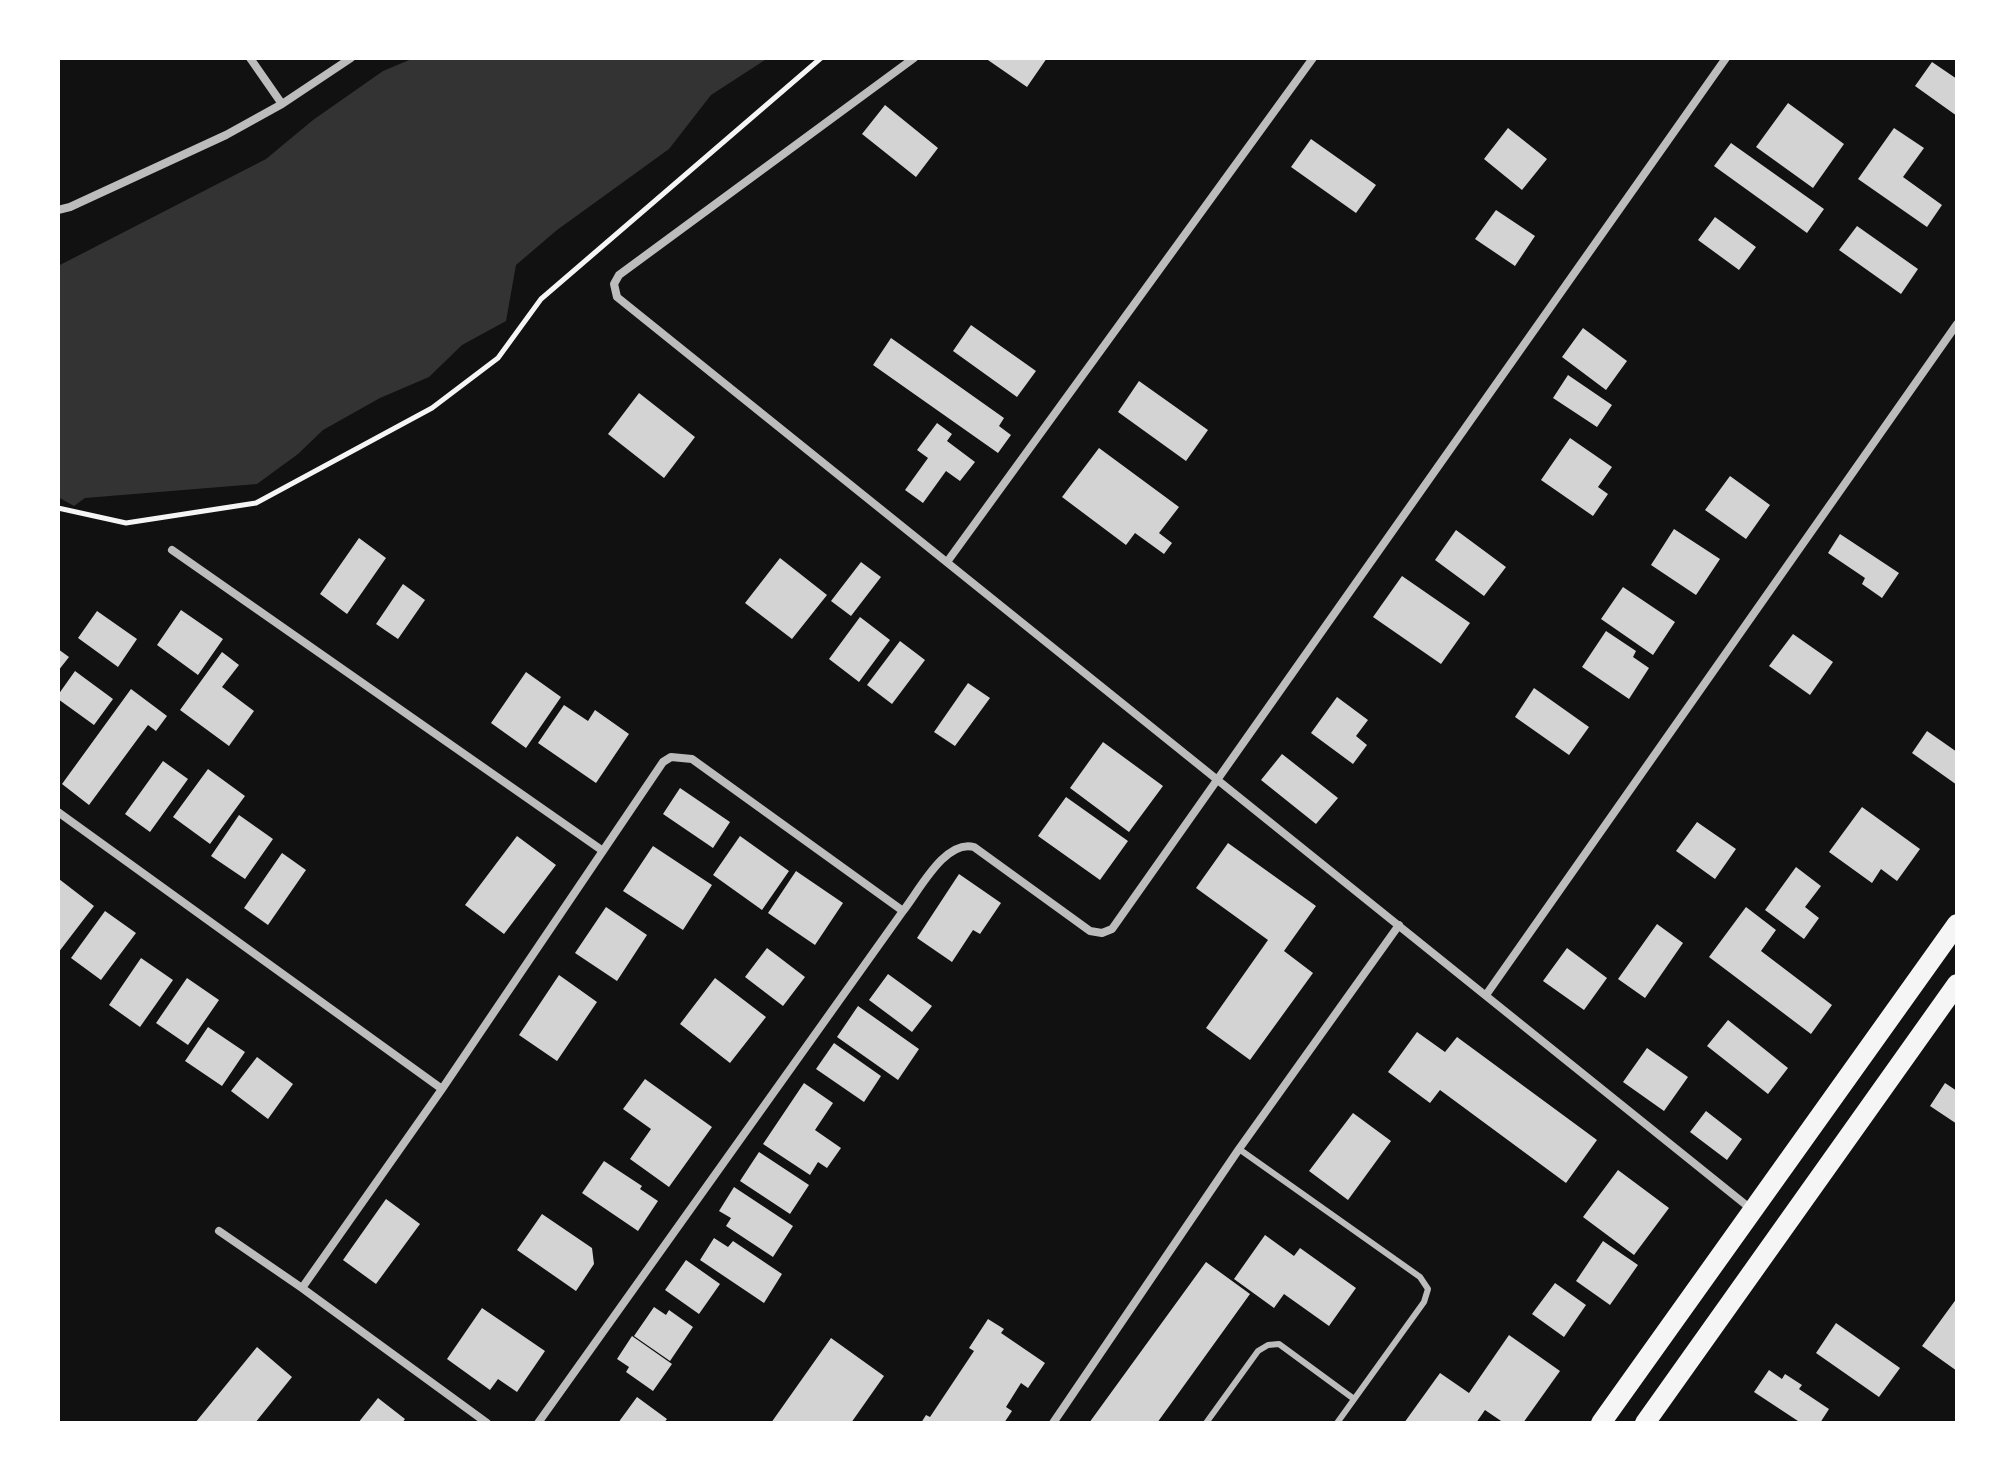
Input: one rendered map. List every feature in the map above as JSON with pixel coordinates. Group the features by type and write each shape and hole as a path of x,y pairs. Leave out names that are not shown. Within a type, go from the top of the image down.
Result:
{"main road":[{"path":"1601,1423 1957,924"},
{"path":"1645,1423 1957,984"}],"street":[{"path":"250,58 282,104"},
{"path":"58,210 226,135 282,104 351,58"},
{"path":"914,58 619,275 614,284 617,297 1752,1210"},
{"path":"947,562 1313,58"},
{"path":"538,1423 946,854 967,845 974,847 1090,931 1102,933 1112,929 1726,58"},
{"path":"1486,995 1957,324"},
{"path":"172,550 603,851"},
{"path":"302,1288 442,1089 657,769 671,757 692,759 903,911"},
{"path":"58,812 442,1089"},
{"path":"1053,1423 1239,1149 1399,925"},
{"path":"219,1231 487,1423"}],"lane":[{"path":"1239,1149 1420,1277 1428,1289 1424,1302 1337,1423"},
{"path":"1206,1423 1258,1351 1268,1345 1279,1344 1354,1399"}],"path":[{"path":"58,508 126,523 256,503 432,408 498,358 541,299 821,58"}],"shaded area":[{"path":"414,58 768,58 711,95 669,149 557,230 516,265 506,321 462,345 429,377 380,398 323,430 298,454 257,484 85,498 74,506 58,497 58,266 266,159 313,120 383,71"}],"building":[{"path":"985,58 1047,58 1027,87"},
{"path":"1932,62 1957,79 1957,116 1915,86"},
{"path":"1788,103 1844,144 1813,188 1756,147"},
{"path":"885,105 938,148 916,177 862,134"},
{"path":"1508,128 1547,159 1522,190 1484,159"},
{"path":"1894,128 1924,148 1903,177 1942,205 1927,227 1858,179"},
{"path":"1311,139 1376,185 1356,213 1291,167"},
{"path":"1731,143 1824,209 1807,233 1714,166"},
{"path":"1496,210 1535,236 1515,266 1475,239"},
{"path":"1715,217 1756,247 1739,270 1698,240"},
{"path":"1857,226 1918,269 1901,294 1839,250"},
{"path":"971,325 1036,371 1017,397 953,351"},
{"path":"1583,328 1627,361 1606,390 1562,357"},
{"path":"891,338 1004,418 999,426 1011,435 998,453 873,365"},
{"path":"1568,375 1612,405 1597,427 1553,398"},
{"path":"1139,381 1208,430 1186,461 1118,412"},
{"path":"639,393 695,437 664,478 608,434"},
{"path":"937,423 952,434 947,441 975,462 960,481 946,471 923,503 905,490 928,458 917,450"},
{"path":"1570,438 1612,467 1598,487 1608,494 1593,516 1541,480"},
{"path":"1099,448 1179,507 1159,533 1172,543 1164,554 1135,533 1126,545 1062,497"},
{"path":"1730,476 1770,505 1746,539 1705,510"},
{"path":"1674,529 1720,559 1696,595 1651,565"},
{"path":"1456,530 1506,567 1484,596 1435,560"},
{"path":"1840,534 1899,573 1882,598 1862,584 1865,578 1828,553"},
{"path":"359,538 386,558 347,614 320,594"},
{"path":"780,558 827,595 792,639 745,603"},
{"path":"861,562 881,577 851,616 831,601"},
{"path":"1402,576 1470,623 1441,664 1373,617"},
{"path":"403,584 425,600 398,639 376,624"},
{"path":"1623,587 1675,622 1653,655 1601,619"},
{"path":"181,610 223,639 198,675 157,645"},
{"path":"97,611 137,639 118,667 78,638"},
{"path":"860,617 890,640 859,682 829,659"},
{"path":"1606,631 1636,651 1633,657 1649,668 1629,699 1582,667"},
{"path":"1793,634 1833,662 1810,695 1769,666"},
{"path":"900,641 925,660 892,704 867,685"},
{"path":"58,649 69,657 58,671"},
{"path":"222,652 239,665 222,687 254,711 229,746 180,710"},
{"path":"75,671 113,699 94,725 58,699"},
{"path":"526,672 561,697 526,748 491,723"},
{"path":"968,683 990,698 955,746 934,732"},
{"path":"1534,688 1589,727 1569,755 1515,717"},
{"path":"131,689 167,716 156,731 148,725 89,805 62,784"},
{"path":"1337,697 1368,720 1356,736 1367,745 1353,764 1311,733"},
{"path":"564,705 588,721 595,710 629,734 596,783 538,743"},
{"path":"1927,731 1957,752 1957,785 1912,753"},
{"path":"1103,742 1163,786 1129,832 1070,788"},
{"path":"1282,754 1338,798 1316,824 1261,780"},
{"path":"163,761 188,779 150,832 125,814"},
{"path":"208,769 245,796 210,844 173,817"},
{"path":"680,788 730,822 713,848 663,814"},
{"path":"1066,797 1128,841 1100,880 1038,836"},
{"path":"1862,807 1920,849 1897,881 1881,869 1872,883 1829,852"},
{"path":"239,815 273,839 245,879 211,856"},
{"path":"1697,822 1736,849 1715,879 1676,851"},
{"path":"517,836 556,865 504,934 465,905"},
{"path":"740,836 789,871 762,910 713,875"},
{"path":"1228,843 1316,906 1284,951 1313,973 1250,1060 1206,1028 1268,940 1196,888"},
{"path":"653,846 712,885 683,930 623,891"},
{"path":"282,853 306,870 268,925 244,908"},
{"path":"1796,867 1821,886 1805,907 1819,918 1804,939 1765,910"},
{"path":"796,871 843,903 815,945 768,913"},
{"path":"959,874 1001,903 980,934 973,930 952,962 917,938"},
{"path":"58,881 94,906 58,953"},
{"path":"606,907 647,935 617,981 575,953"},
{"path":"1746,907 1776,930 1761,951 1832,1005 1811,1034 1709,957"},
{"path":"105,911 136,933 101,980 71,958"},
{"path":"1657,924 1683,943 1645,998 1618,979"},
{"path":"767,948 805,977 783,1006 745,977"},
{"path":"1567,948 1607,978 1584,1010 1543,981"},
{"path":"141,958 173,980 140,1027 109,1005"},
{"path":"888,974 932,1006 912,1032 869,1000"},
{"path":"559,975 597,1002 557,1061 519,1035"},
{"path":"187,978 219,1000 188,1045 156,1023"},
{"path":"715,978 766,1017 730,1063 680,1024"},
{"path":"858,1006 919,1049 898,1080 837,1037"},
{"path":"1728,1020 1788,1068 1768,1094 1707,1046"},
{"path":"208,1027 245,1052 222,1086 185,1061"},
{"path":"1417,1032 1445,1052 1457,1037 1597,1140 1566,1183 1440,1090 1430,1103 1388,1072"},
{"path":"834,1043 881,1076 864,1102 816,1069"},
{"path":"1647,1048 1688,1077 1664,1111 1623,1082"},
{"path":"257,1057 293,1084 268,1119 231,1091"},
{"path":"645,1079 712,1127 669,1187 630,1159 651,1129 623,1109"},
{"path":"804,1083 833,1103 815,1130 841,1148 827,1168 818,1162 810,1175 763,1144"},
{"path":"1945,1083 1957,1091 1957,1124 1930,1106"},
{"path":"1706,1111 1742,1139 1727,1160 1690,1132"},
{"path":"1353,1113 1391,1141 1348,1200 1309,1171"},
{"path":"759,1152 809,1185 790,1214 740,1181"},
{"path":"604,1161 642,1186 640,1189 658,1201 638,1231 582,1193"},
{"path":"1618,1170 1669,1208 1634,1255 1583,1217"},
{"path":"734,1187 793,1226 773,1257 726,1226 731,1218 719,1211"},
{"path":"386,1199 420,1224 376,1284 343,1260"},
{"path":"542,1214 592,1248 594,1264 576,1291 517,1250"},
{"path":"1265,1235 1294,1256 1300,1248 1356,1288 1329,1326 1284,1294 1274,1308 1234,1279"},
{"path":"714,1238 728,1247 733,1241 782,1274 764,1303 700,1260"},
{"path":"1603,1241 1638,1265 1610,1305 1576,1281"},
{"path":"686,1260 720,1284 699,1314 665,1290"},
{"path":"1206,1262 1250,1294 1157,1423 1089,1423"},
{"path":"1555,1283 1586,1305 1564,1337 1532,1314"},
{"path":"1957,1298 1957,1371 1922,1346"},
{"path":"654,1307 666,1315 669,1310 693,1327 670,1361 634,1336"},
{"path":"482,1308 545,1351 517,1392 498,1379 490,1390 447,1359"},
{"path":"988,1319 1004,1329 1001,1333 1045,1363 1028,1388 1021,1383 1006,1407 1012,1411 1004,1423 921,1423 926,1415 930,1417 974,1351 969,1348"},
{"path":"1836,1323 1900,1368 1879,1397 1816,1353"},
{"path":"1509,1335 1560,1371 1523,1423 1504,1423 1485,1410 1476,1423 1404,1423 1440,1373 1469,1393"},
{"path":"632,1336 672,1364 653,1391 626,1372 629,1367 617,1359"},
{"path":"831,1338 884,1376 851,1423 771,1423"},
{"path":"257,1347 292,1377 255,1423 195,1423"},
{"path":"1769,1370 1782,1379 1785,1374 1802,1385 1799,1389 1829,1409 1820,1423 1801,1423 1754,1392"},
{"path":"637,1397 667,1419 664,1423 618,1423"},
{"path":"378,1398 405,1419 402,1423 358,1423"}]}
